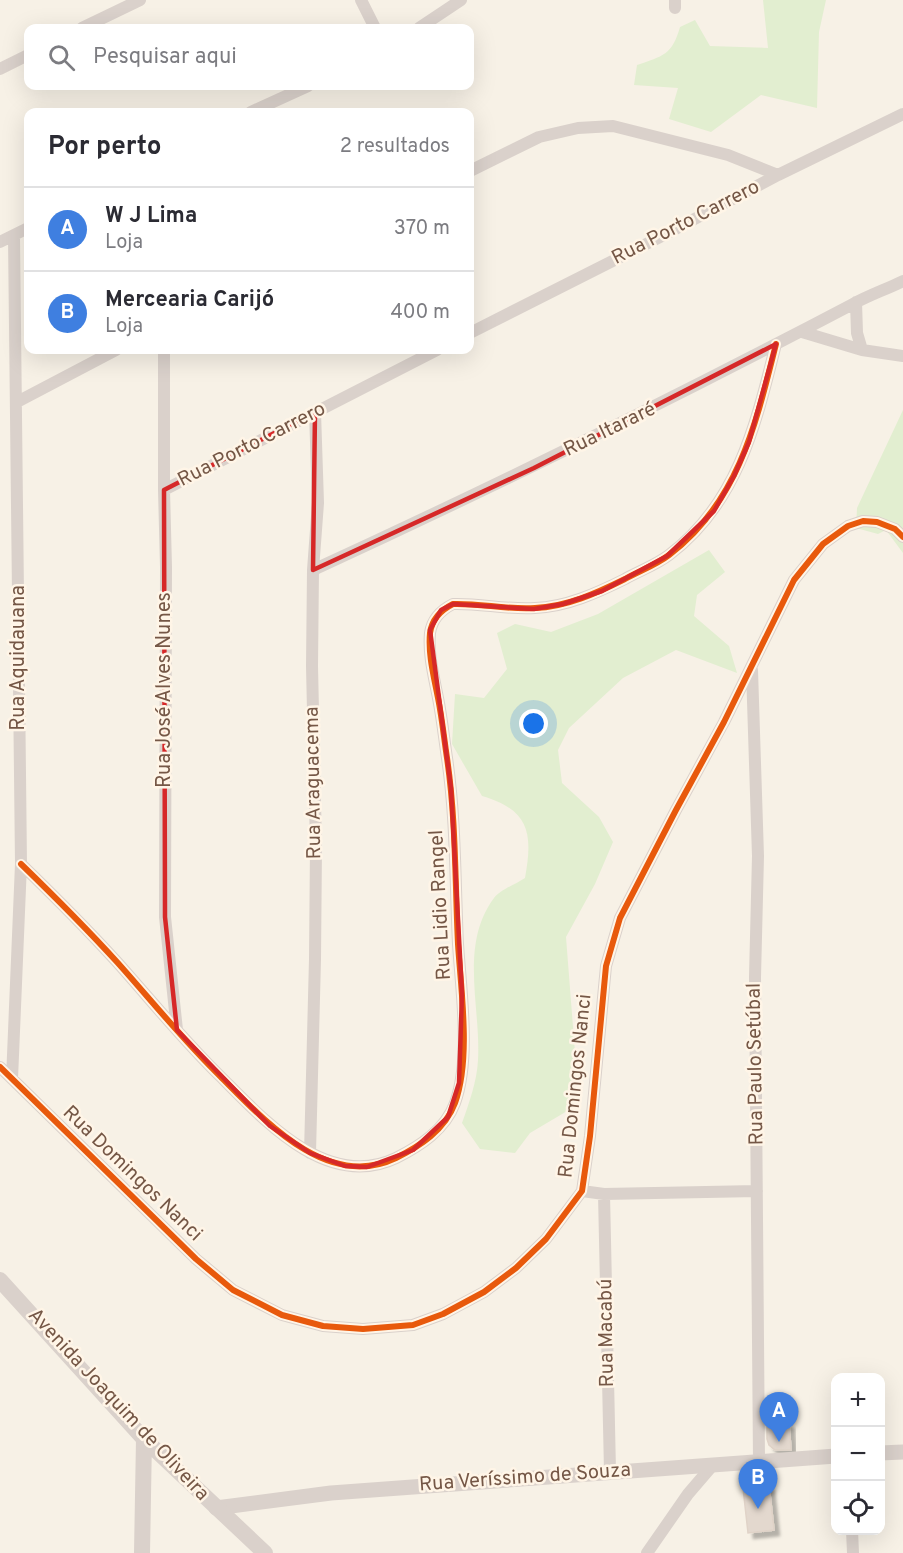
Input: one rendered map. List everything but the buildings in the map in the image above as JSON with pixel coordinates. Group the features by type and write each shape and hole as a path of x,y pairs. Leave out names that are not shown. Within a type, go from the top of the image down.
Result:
{"main road":[{"name":"Avenida Joaquim de Oliveira","path":"0,1280 144,1439 265,1553"},
{"path":"142,1553 144,1439"}],"street":[{"path":"90,24 140,0"},
{"path":"361,0 373,24"},
{"path":"425,24 461,0"},
{"path":"0,69 24,57"},
{"path":"260,108 299,90"},
{"name":"Rua Porto Carrero","path":"474,331 778,175 903,114"},
{"path":"474,169 539,137 578,128 613,126 728,155 778,175"},
{"path":"0,242 24,230"},
{"name":"Rua Aquidauana","path":"12,1079 21,864 14,236"},
{"name":"Rua Itararé","path":"314,570 534,468 802,332 856,302 903,281"},
{"path":"856,302 857,333 862,350"},
{"path":"802,332 862,350 903,356"},
{"name":"Rua Lidio Rangel","path":"21,864 79,921 203,1060 270,1126 310,1153 345,1166 367,1167 386,1163 412,1150 430,1137 448,1117 455,1103 463,1040 451,788 431,660 430,630 441,610 453,604 534,609 563,604 602,591 667,556 690,537 714,512 734,476 749,442 776,344"},
{"path":"17,402 108,354"},
{"name":"Rua José Alves Nunes","path":"164,354 165,917 177,1030"},
{"name":"Rua Porto Carrero","path":"164,490 429,354"},
{"name":"Rua Araguacema","path":"310,1153 316,846 312,666 318,503 315,412"},
{"name":"Rua Domingos Nanci","path":"0,1067 196,1259 233,1290 282,1315 322,1326 363,1329 413,1325 443,1314 484,1292 516,1268 546,1239 582,1191 590,1136 606,966 620,918 794,580 823,544 848,526 862,521 877,522 895,529 903,537"},
{"name":"Rua Paulo Setúbal","path":"751,667 758,856 755,977 759,1461"},
{"path":"582,1191 604,1194 757,1191"},
{"name":"Rua Macabú","path":"604,1194 610,1471"},
{"path":"885,1453 903,1452"},
{"name":"Rua Veríssimo de Souza","path":"216,1508 332,1493 831,1456"},
{"path":"647,1553 688,1494 712,1466"},
{"path":"852,1535 853,1553"}],"highlighted area":[{"path":"776,344 749,442 734,476 714,511 667,556 602,591 563,604 534,609 453,604 441,610 430,630 451,788 462,994 459,1083 448,1117 413,1150 367,1167 345,1166 310,1153 270,1126 177,1030 165,917 164,490 315,412 313,570 534,468"}],"green space":[{"path":"763,0 826,0 819,32 817,108 761,95 711,132 669,119 678,88 634,85 637,65 665,53 674,43 680,27 695,20 710,46 768,48"},
{"path":"903,410 903,553 886,530 878,534 856,528 857,508"},
{"path":"709,550 725,572 697,595 694,616 729,646 737,673 676,650 623,678 569,728 558,750 562,783 599,817 613,842 595,884 566,937 579,1104 530,1133 515,1153 480,1149 462,1123 470,1100 478,1060 474,977 477,936 483,916 494,898 525,878 528,836 519,816 498,802 482,796 452,744 455,694 484,698 507,669 497,633 515,624 551,632 598,614"}],"cycle path":[{"path":"21,864 105,949 206,1062 256,1112 299,1146 322,1158 346,1165 370,1166 396,1158 423,1142 451,1113 460,1085 464,1046 452,804 442,720 431,658 430,633 433,623 441,612 453,604 525,608 547,607 570,602 614,584 669,555 693,534 712,511 728,486 752,432 776,344"},
{"path":"0,1067 196,1259 233,1290 282,1315 323,1326 363,1329 413,1325 443,1314 484,1292 516,1268 546,1239 582,1191 590,1136 606,966 620,918 724,722 794,580 823,544 848,526 863,521 877,522 895,529 903,537"}],"place":[{"name":"W J Lima","path":"779,1442"},
{"name":"Mercearia Carijó","path":"758,1509"}]}
